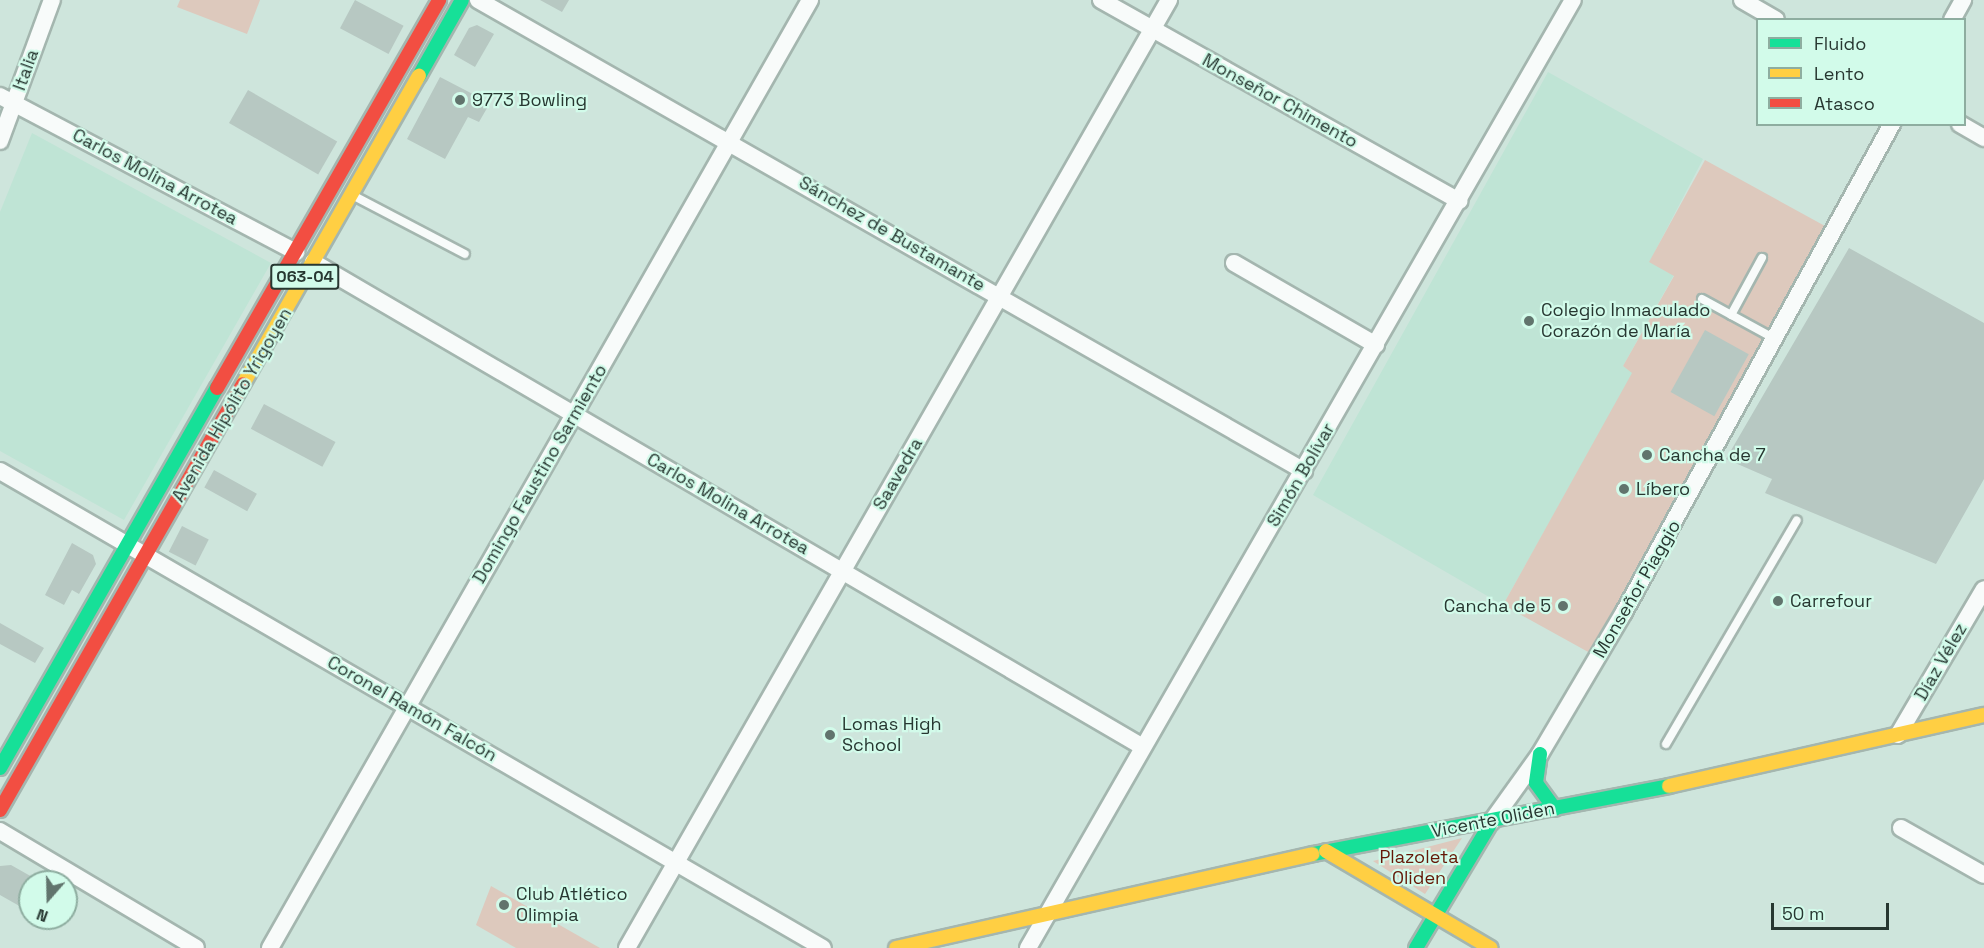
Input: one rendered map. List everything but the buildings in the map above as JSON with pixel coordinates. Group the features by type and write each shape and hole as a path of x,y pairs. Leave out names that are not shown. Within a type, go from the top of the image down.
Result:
{"main road":[{"name":"Avenida Hipólito Yrigoyen","path":"0,768 439,0"},
{"name":"Avenida Hipólito Yrigoyen","path":"0,810 462,0"},
{"name":"Vicente Oliden","path":"896,948 1326,851 1555,809 1984,715"},
{"path":"1540,754 1536,783 1555,809"},
{"name":"Monseñor Piaggio","path":"1416,948 1492,821"},
{"path":"1326,851 1491,948"}],"street":[{"name":"Italia","path":"0,141 6,105 52,0"},
{"name":"Sánchez de Bustamante","path":"478,0 1002,296 1304,471"},
{"name":"Domingo Faustino Sarmiento","path":"270,948 810,0"},
{"name":"Monseñor Chimento","path":"1101,0 1459,201"},
{"name":"Saavedra","path":"627,948 1002,296 1169,0"},
{"name":"Simón Bolívar","path":"1028,948 1573,0"},
{"path":"1742,0 1773,18"},
{"path":"1953,18 1963,0"},
{"name":"Carlos Molina Arrotea","path":"6,105 296,252"},
{"name":"Monseñor Piaggio","path":"1492,821 1540,754 1776,340 1891,126"},
{"path":"1963,126 1984,138"},
{"name":"Carlos Molina Arrotea","path":"313,262 1143,747"},
{"path":"1234,263 1376,345"},
{"name":"Coronel Ramón Falcón","path":"0,471 128,542 823,948"},
{"name":"Díaz Vélez","path":"1898,735 1984,589"},
{"path":"1901,828 1984,875"},
{"path":"0,831 196,948"}],"lane":[{"path":"351,194 465,254"},
{"path":"1731,315 1762,258"},
{"path":"1702,299 1776,340"},
{"path":"1666,744 1797,520"}],"shaded area":[{"name":"Colegio Inmaculado Corazón de María","path":"1548,72 1703,159 1650,261 1674,275 1623,366 1633,373 1503,605 1313,495"},
{"path":"32,133 271,263 124,520 0,451 0,212"}],"green space":[{"path":"180,0 260,0 247,34 177,7"},
{"name":"Líbero","path":"1705,160 1825,226 1590,653 1503,605 1632,373 1623,366 1674,276 1649,262"},
{"name":"Plazoleta Oliden","path":"1462,838 1425,894 1373,861"},
{"name":"Club Atlético Olimpia","path":"491,886 600,948 516,948 476,925"}],"traffic: fast":[{"path":"419,76 462,0"},
{"path":"0,768 217,388"},
{"path":"1540,754 1536,783 1555,809"},
{"path":"1313,854 1669,786"},
{"path":"1416,948 1492,821"}],"traffic: slow":[{"path":"243,384 419,76"},
{"path":"1669,786 1984,715"},
{"path":"1326,851 1491,948"},
{"path":"896,948 1313,854"}],"traffic: jam":[{"path":"217,388 439,0"},
{"path":"0,810 243,384"}],"place":[{"name":"9773 Bowling","path":"460,100"},
{"name":"Colegio Inmaculado Corazón de María","path":"1529,321"},
{"name":"Cancha de 7","path":"1647,455"},
{"name":"Líbero","path":"1624,489"},
{"name":"Carrefour","path":"1778,601"},
{"name":"Cancha de 5","path":"1563,606"},
{"name":"Lomas High School","path":"830,735"},
{"name":"Club Atlético Olimpia","path":"504,905"}]}
